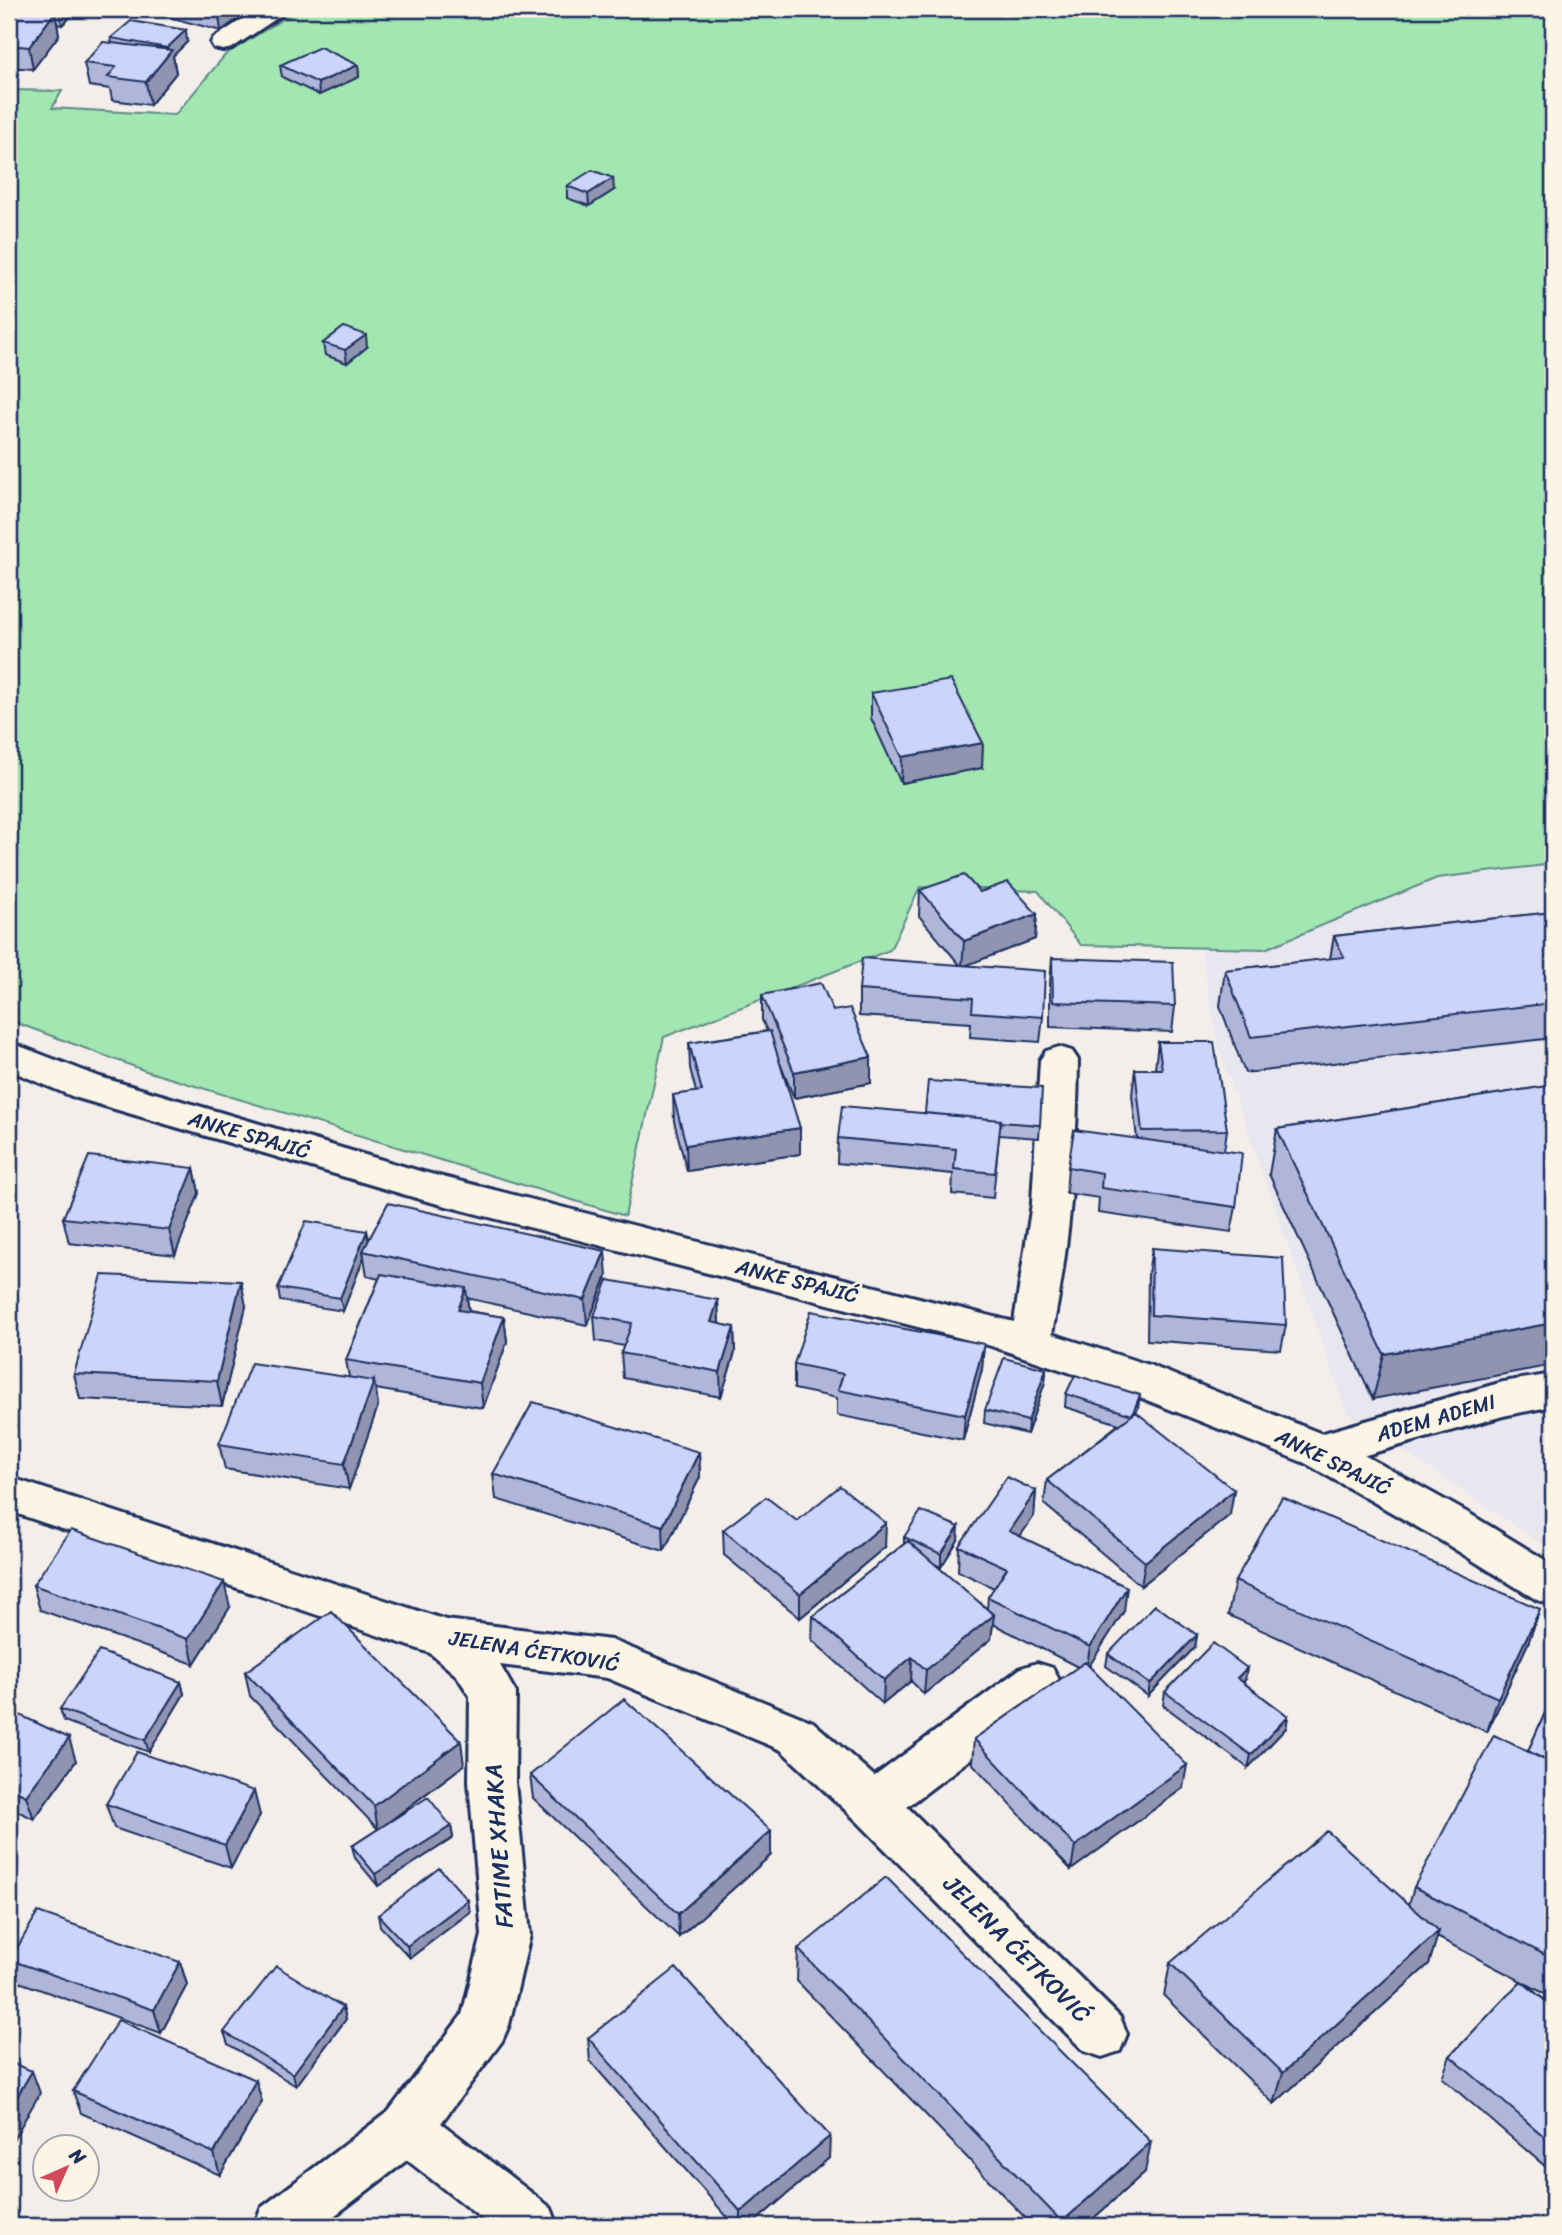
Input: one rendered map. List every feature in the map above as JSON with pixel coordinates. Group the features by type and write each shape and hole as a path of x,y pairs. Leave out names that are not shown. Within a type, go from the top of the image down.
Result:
{"street":[{"path":"223,43 274,9"},
{"name":"ANKE SPAJIĆ","path":"9,1055 87,1087 423,1185 990,1330 1134,1377 1320,1451 1455,1527 1553,1587"},
{"path":"1030,1343 1058,1143 1059,1060"},
{"name":"ADEM ADEMI","path":"1320,1451 1503,1399 1553,1390"},
{"name":"JELENA ĆETKOVIĆ","path":"9,1494 446,1639 611,1659 797,1736 873,1805 1102,2034"},
{"name":"FATIME XHAKA","path":"280,2226 407,2128 484,2025 506,1935 492,1782 493,1693 473,1662 446,1639"},
{"path":"873,1805 1037,1682"},
{"path":"407,2128 532,2226"}],"shaded area":[{"path":"1553,864 1553,1551 1347,1413 1218,1046 1201,949 1265,949 1437,878"}],"green space":[{"path":"299,9 1553,9 1553,864 1437,878 1265,949 1081,945 1038,891 920,887 890,950 664,1037 625,1216 146,1071 9,1020 9,90 62,91 52,108 175,115 226,54"}],"building":[{"path":"9,9 55,12 29,47 9,45"},
{"path":"30,9 65,9 60,14"},
{"path":"131,21 186,30 167,48 111,38"},
{"path":"103,42 172,50 146,82 108,77 116,67 84,63"},
{"path":"320,47 358,65 318,83 280,65"},
{"path":"592,170 613,178 588,194 567,186"},
{"path":"344,327 366,335 345,350 323,343"},
{"path":"951,680 983,743 902,757 871,693"},
{"path":"964,875 980,892 1008,882 1037,914 964,941 920,890"},
{"path":"1553,912 1553,1003 1251,1037 1225,970 1344,957 1334,936"},
{"path":"862,958 1045,971 1043,1017 972,1012 973,998 859,990"},
{"path":"1052,958 1173,962 1175,1006 1053,1002"},
{"path":"821,983 833,1011 850,1008 871,1057 794,1072 762,995"},
{"path":"770,1031 800,1128 686,1145 673,1095 702,1091 689,1043"},
{"path":"1158,1042 1214,1042 1227,1130 1142,1131 1135,1069 1162,1069"},
{"path":"928,1081 1042,1088 1040,1125 925,1113"},
{"path":"1553,1085 1553,1323 1384,1354 1277,1129"},
{"path":"842,1106 1001,1120 995,1173 954,1169 956,1149 838,1138"},
{"path":"1074,1130 1242,1153 1236,1207 1101,1188 1102,1173 1068,1167"},
{"path":"89,1156 194,1168 169,1230 63,1218"},
{"path":"388,1203 605,1251 585,1300 363,1251"},
{"path":"306,1221 367,1231 340,1298 278,1288"},
{"path":"1152,1248 1283,1258 1286,1325 1151,1315"},
{"path":"381,1274 466,1288 458,1310 504,1317 480,1383 346,1360"},
{"path":"102,1275 241,1281 217,1381 74,1374"},
{"path":"608,1280 718,1300 711,1322 734,1327 720,1372 621,1353 632,1323 594,1316"},
{"path":"811,1311 984,1344 965,1415 838,1390 843,1374 794,1364"},
{"path":"1004,1358 1046,1369 1028,1421 985,1410"},
{"path":"251,1363 374,1381 344,1464 219,1444"},
{"path":"1075,1375 1140,1395 1132,1415 1066,1394"},
{"path":"533,1402 699,1452 663,1526 493,1474"},
{"path":"1136,1412 1234,1490 1145,1562 1047,1480"},
{"path":"1007,1477 1036,1491 1009,1531 1127,1587 1090,1647 988,1597 1007,1568 959,1546"},
{"path":"840,1486 886,1523 800,1594 723,1530 766,1497 797,1521"},
{"path":"1282,1497 1540,1609 1498,1698 1235,1581"},
{"path":"921,1511 959,1527 941,1554 904,1537"},
{"path":"71,1530 224,1582 188,1639 33,1585"},
{"path":"908,1541 994,1615 926,1670 912,1657 884,1680 813,1616"},
{"path":"1155,1605 1197,1635 1150,1684 1108,1654"},
{"path":"331,1611 461,1741 374,1806 245,1672"},
{"path":"1213,1643 1247,1668 1237,1678 1288,1716 1251,1755 1165,1692"},
{"path":"99,1651 181,1682 145,1740 60,1709"},
{"path":"1085,1662 1187,1765 1075,1846 974,1739"},
{"path":"1553,1695 1553,1764 1528,1751"},
{"path":"624,1699 771,1831 678,1914 530,1775"},
{"path":"9,1710 69,1738 26,1796 9,1788"},
{"path":"1494,1735 1553,1764 1553,1959 1414,1887"},
{"path":"137,1752 254,1791 225,1845 106,1804"},
{"path":"428,1797 451,1826 375,1874 352,1846"},
{"path":"1327,1831 1439,1931 1283,2073 1170,1963"},
{"path":"439,1868 468,1900 407,1946 378,1915"},
{"path":"886,1877 1151,2142 1062,2222 798,1949"},
{"path":"38,1912 180,1962 154,2010 10,1960"},
{"path":"276,1966 343,2007 293,2074 224,2032"},
{"path":"676,1968 830,2136 741,2212 588,2038"},
{"path":"1521,1981 1553,2007 1553,2144 1450,2056"},
{"path":"118,2020 256,2080 214,2153 73,2091"},
{"path":"9,2062 32,2071 9,2110"}]}
